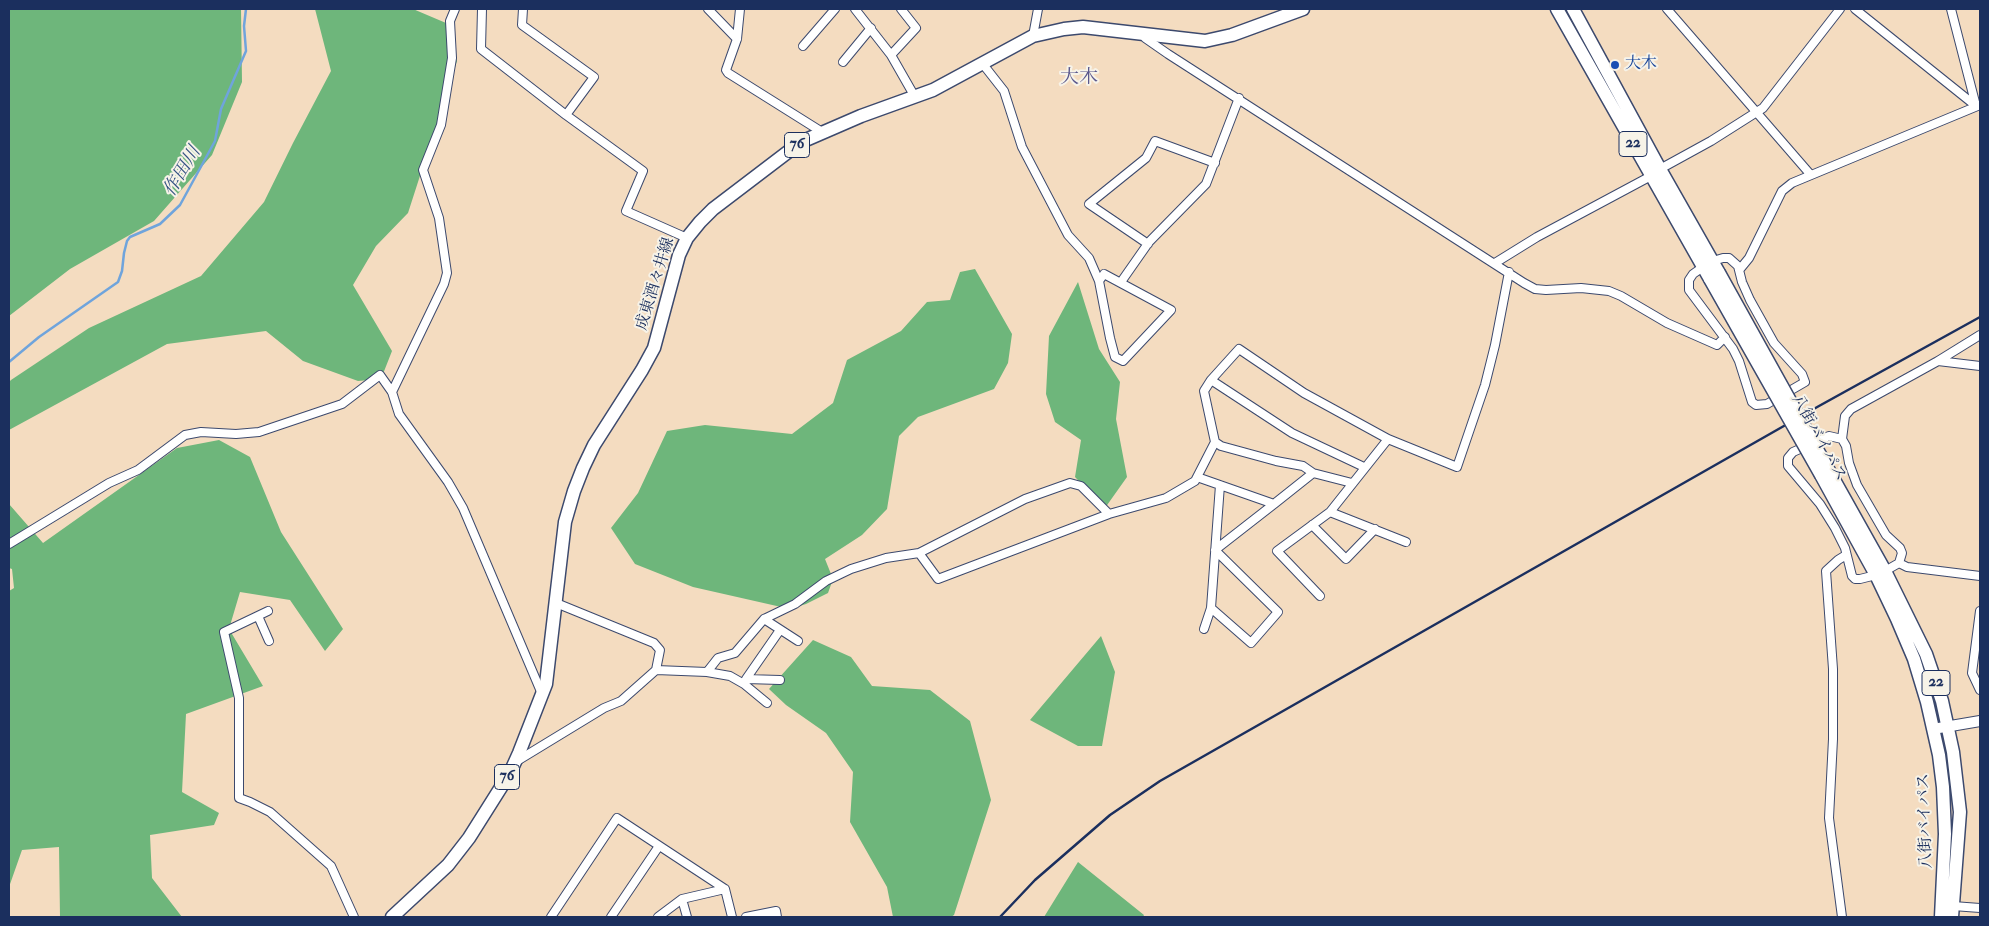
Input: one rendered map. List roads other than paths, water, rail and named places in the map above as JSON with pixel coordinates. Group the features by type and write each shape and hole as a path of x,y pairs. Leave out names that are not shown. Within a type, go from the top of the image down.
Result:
{"main road":[{"name":"成東酒々井線","path":"392,917 448,865 474,831 515,762 546,684 565,522 574,491 582,468 594,445 654,348 679,255 687,238 700,222 720,204 801,142 822,132 932,90 1033,36 1064,28 1083,27 1146,33 1188,40 1218,39 1302,9"},
{"name":"八街バイパス","path":"1557,9 1708,264 1926,654 1942,701 1954,761 1960,812 1952,912"},
{"name":"八街バイパス","path":"1572,9 1655,173"},
{"name":"八街バイパス","path":"1880,573 1914,659 1927,702 1939,755 1945,834 1941,917"}],"street":[{"path":"392,392 444,284 447,273 439,218 423,170 441,125 452,58 450,21 455,9"},
{"path":"482,9 480,49 566,115 643,170 626,211 687,238"},
{"path":"523,9 522,25 594,77 566,115"},
{"path":"708,9 737,39"},
{"path":"803,46 835,9"},
{"path":"855,9 892,56 915,96"},
{"path":"892,56 916,28 900,9"},
{"path":"1033,36 1038,9"},
{"path":"1666,9 1810,174"},
{"path":"1495,263 1537,236 1655,173 1757,113 1763,108 1840,9"},
{"path":"1855,9 1978,106"},
{"path":"1951,9 1978,106"},
{"path":"738,11 737,39 726,70 728,74 822,132"},
{"path":"843,62 870,28"},
{"path":"1146,33 1145,38 1168,54 1536,288 1596,289 1621,296 1668,323 1717,345 1725,337"},
{"path":"982,63 1004,91 1022,147 1068,234 1089,258 1099,281 1115,357 1123,361 1171,310 1104,274 1099,281"},
{"path":"1121,282 1148,244 1206,184 1239,98"},
{"path":"1740,270 1749,258 1782,191 1792,183 1978,106"},
{"path":"1148,244 1089,204 1146,158 1155,141 1215,163"},
{"path":"1724,258 1734,261 1740,270 1742,282 1750,300 1774,343 1802,374 1805,382 1767,404 1756,405 1752,402 1739,361 1725,337 1689,290 1689,280 1693,274 1708,264 1724,258"},
{"path":"1352,483 1312,473 1303,466 1276,461 1221,446 1216,442 1204,391 1211,380 1239,349 1304,393 1388,439 1457,467 1487,377 1509,272"},
{"path":"1842,439 1845,416 1850,409 1980,335"},
{"path":"1938,360 1980,366"},
{"path":"9,544 109,483 138,470 185,436 200,432 236,434 259,432 342,404 380,375 392,392 399,414 448,482 463,508 542,695"},
{"path":"1211,380 1292,433 1364,467"},
{"path":"1834,435 1842,439 1846,446 1857,485 1886,535 1900,548 1902,557 1899,562 1880,573 1855,579 1849,570 1846,555 1843,542 1820,504 1791,470 1788,462 1793,452 1834,435"},
{"path":"1320,596 1277,551 1330,512 1388,439"},
{"path":"919,553 938,578 1109,514 1166,498 1195,481 1216,442"},
{"path":"1215,550 1312,473"},
{"path":"1197,477 1274,504"},
{"path":"707,672 718,658 734,653 764,620 795,604 826,581 852,569 886,558 919,553 1025,499 1070,484 1081,486 1109,514"},
{"path":"1204,629 1211,608 1220,485"},
{"path":"1330,512 1406,542"},
{"path":"1312,525 1346,559 1375,529"},
{"path":"1211,608 1251,643 1278,612 1215,550"},
{"path":"1842,917 1830,818 1833,669 1826,572 1846,555"},
{"path":"1899,562 1907,567 1980,576"},
{"path":"515,762 604,708 620,702 656,670 660,650 654,643 556,603"},
{"path":"268,611 224,632 239,698 239,798 270,812 331,866 354,917"},
{"path":"1980,611 1972,673 1980,690"},
{"path":"258,616 268,641"},
{"path":"764,620 798,642"},
{"path":"780,630 746,679 780,680"},
{"path":"656,670 707,672 730,676 744,684 767,703"},
{"path":"1933,729 1980,721"},
{"path":"551,917 617,818 725,889 732,917"},
{"path":"611,917 659,846"},
{"path":"658,917 682,898 725,889"},
{"path":"682,898 687,917"},
{"path":"1952,912 1980,908"},
{"path":"746,917 776,910 777,917"}],"waterway":[{"name":"作田川","path":"9,362 39,337 118,282 122,271 127,241 130,237 160,224 180,205 215,141 221,109 246,51 244,26 246,9"}],"railway":[{"path":"1000,917 1035,880 1110,815 1160,781 1819,406 1980,317"}],"place":[{"name":"大木","path":"1615,65"}],"district":[{"name":"大木","path":"1079,79"}]}
